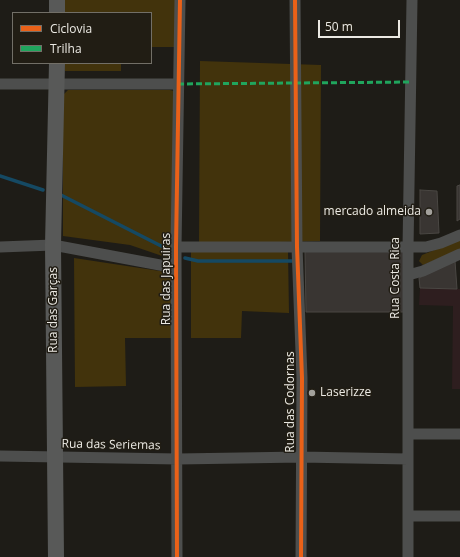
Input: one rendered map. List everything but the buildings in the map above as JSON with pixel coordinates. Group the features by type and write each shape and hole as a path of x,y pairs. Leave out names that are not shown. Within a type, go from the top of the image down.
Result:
{"street":[{"path":"57,0 57,12"},
{"name":"Rua das Japuiras","path":"177,557 178,459 176,248 180,0"},
{"name":"Rua das Codornas","path":"295,0 297,247 302,378 301,557"},
{"name":"Rua Costa Rica","path":"408,557 408,248 412,0"},
{"name":"Rua das Garças","path":"56,557 53,245 57,64"},
{"path":"0,84 178,84"},
{"path":"176,248 408,248 426,247 441,243 460,235"},
{"path":"0,247 53,245 176,268"},
{"path":"408,275 423,271 460,254"},
{"path":"408,434 460,434"},
{"name":"Rua das Seriemas","path":"0,456 178,459 301,457 408,459"},
{"path":"408,516 460,516"}],"shaded area":[{"path":"65,0 175,0 175,47 152,47 152,12 65,12"},
{"path":"200,61 321,65 320,241 199,244"},
{"path":"65,64 121,64 121,71 65,71"},
{"path":"68,90 174,91 174,260 130,245 63,236 63,95"},
{"path":"460,240 460,250 423,265 419,261 422,255"},
{"path":"191,251 288,251 289,313 242,311 241,338 191,338"},
{"path":"74,258 173,273 174,338 125,338 126,386 75,387"},
{"path":"420,288 460,289 460,389 452,389 453,306 419,305"}],"waterway":[{"path":"0,176 43,190"},
{"path":"61,195 169,250"},
{"path":"185,258 198,261 292,261"}],"marked path":[{"path":"178,84 411,82"}],"cycle path":[{"path":"177,557 176,247 180,0"},
{"path":"295,0 297,247 302,378 301,557"}],"place":[{"name":"mercado almeida","path":"429,212"},
{"name":"Laserizze","path":"312,393"}]}
